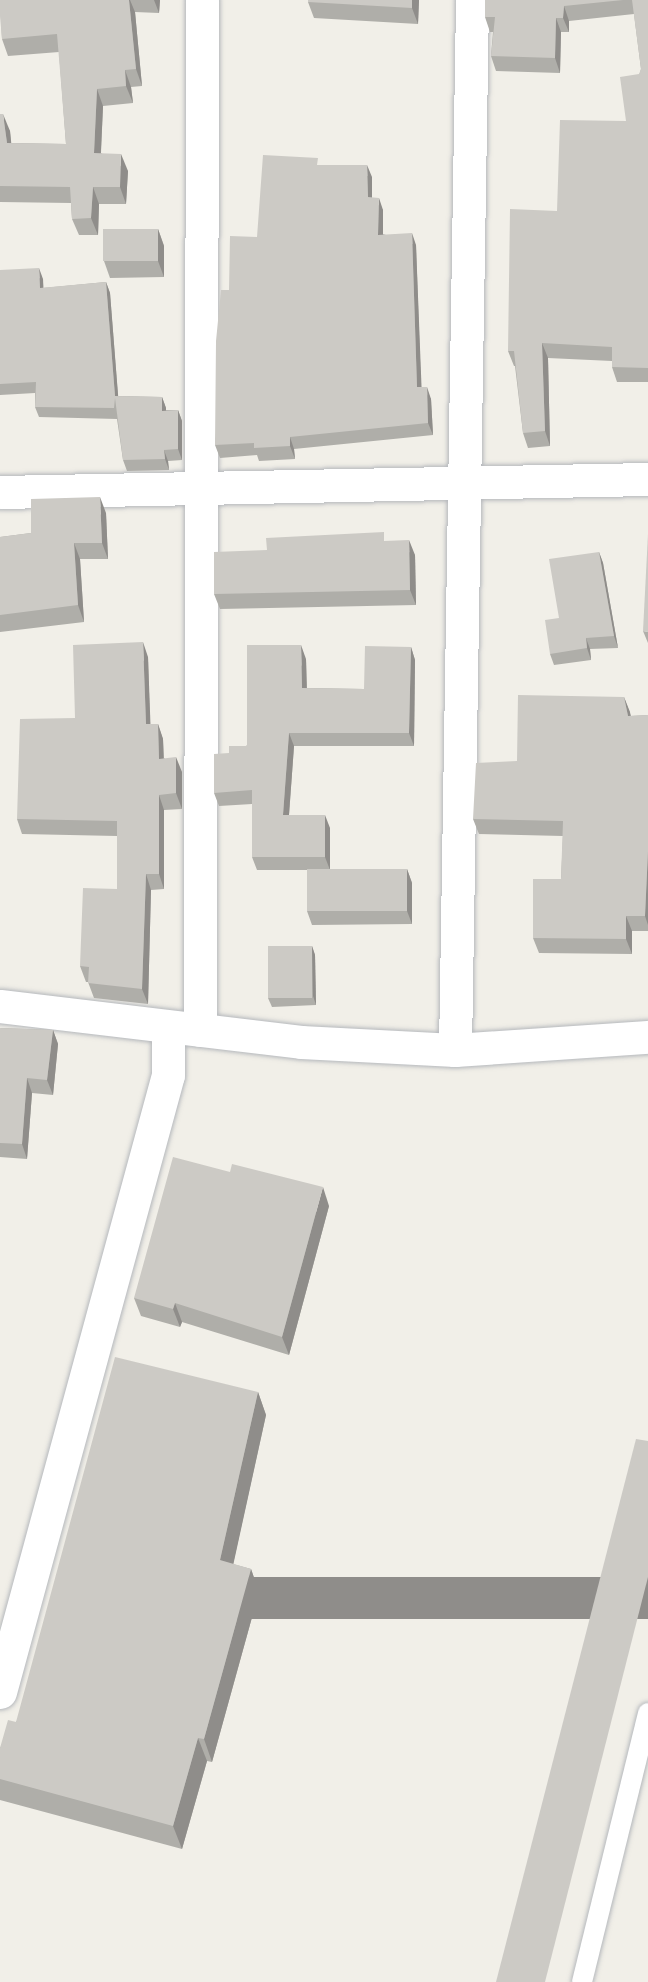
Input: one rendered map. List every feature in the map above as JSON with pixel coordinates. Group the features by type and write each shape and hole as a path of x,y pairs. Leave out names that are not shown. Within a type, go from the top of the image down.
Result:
{"street":[{"path":"0,1692 168,1075 184,1029 199,489 202,0"},
{"path":"455,1050 461,484 472,0"},
{"path":"0,492 648,479"},
{"path":"0,1006 184,1029 455,1050 648,1037"}],"lane":[{"path":"582,1982 648,1713"}],"building":[{"path":"0,0 129,0 136,69 125,70 126,86 97,89 94,153 121,154 120,187 93,187 91,218 72,219 70,187 0,186 0,114 3,114 7,143 66,144 57,34 2,39"},
{"path":"308,0 412,0 412,8 308,2"},
{"path":"485,0 623,0 564,6 563,18 556,18 555,58 491,56 495,17 485,17"},
{"path":"632,0 648,0 648,368 612,367 612,347 542,343 545,431 523,433 514,351 508,351 510,209 557,211 560,120 626,121 620,77 639,74 641,69"},
{"path":"263,155 318,158 317,165 367,165 368,197 379,198 378,235 412,233 417,387 427,387 428,423 290,437 290,446 254,448 254,443 215,445 216,341 221,290 229,290 230,236 257,237"},
{"path":"103,229 158,229 158,261 103,261"},
{"path":"39,268 40,288 106,282 115,396 162,397 162,411 178,410 178,449 164,450 165,459 123,460 115,398 114,408 35,407 36,382 0,384 0,270"},
{"path":"100,497 102,543 74,543 78,605 0,615 0,537 31,533 31,499"},
{"path":"384,532 384,541 409,540 410,590 214,594 214,552 267,550 266,538"},
{"path":"648,534 648,632 643,631"},
{"path":"599,552 614,636 586,638 587,648 550,654 545,620 559,618 549,559"},
{"path":"143,642 146,724 158,724 159,759 176,757 176,793 159,795 159,874 146,874 142,989 88,983 89,967 80,966 83,888 117,889 117,821 17,819 20,719 75,718 73,645"},
{"path":"247,645 301,645 302,688 364,689 365,646 411,647 409,733 289,733 283,815 325,815 325,857 252,857 252,790 214,793 214,754 229,753 229,746 247,746"},
{"path":"518,695 624,697 628,716 648,715 648,851 645,916 626,916 626,939 533,938 533,879 561,879 563,821 473,819 476,763 517,761"},
{"path":"307,869 407,869 407,911 307,911"},
{"path":"268,946 312,946 312,998 268,998"},
{"path":"0,1028 53,1030 47,1080 27,1078 22,1144 0,1143"},
{"path":"173,1157 230,1172 232,1164 323,1187 282,1337 175,1303 173,1309 134,1298"},
{"path":"115,1357 258,1392 220,1560 251,1569 204,1739 198,1738 173,1826 0,1779 0,1748 8,1720 16,1722"},
{"path":"636,1439 648,1441 648,1577 545,1982 496,1982"}]}
